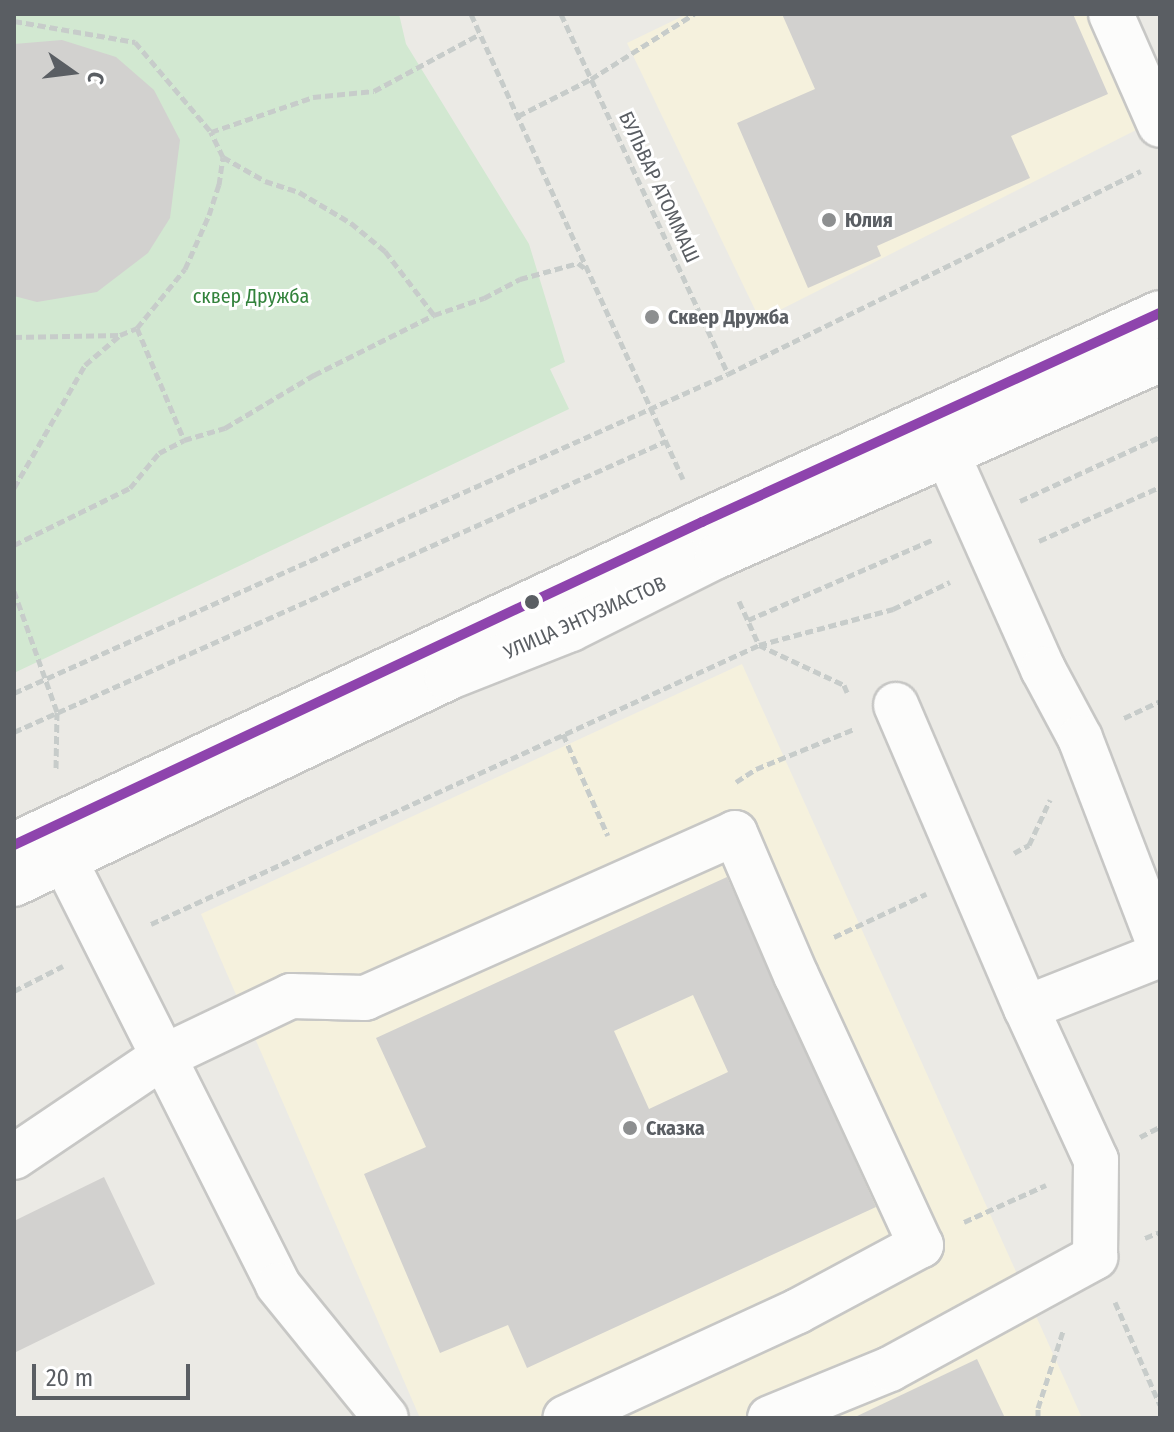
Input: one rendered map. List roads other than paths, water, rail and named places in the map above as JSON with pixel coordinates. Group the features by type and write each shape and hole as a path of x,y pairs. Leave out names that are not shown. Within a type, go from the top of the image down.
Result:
{"street":[{"path":"1111,14 1160,125"},
{"path":"14,845 60,843 702,522 940,437 1160,313"},
{"name":"УЛИЦА ЭНТУЗИАСТОВ","path":"14,884 60,843 447,678 571,629 717,556 940,437 1160,360"},
{"path":"940,437 1043,669 1080,738 1160,946"},
{"path":"770,1418 890,1369 1095,1257 1096,1160 1026,1008 972,875 879,715"},
{"path":"14,1157 161,1058 291,996 365,998 735,833 796,975 921,1245 798,1311 565,1418"},
{"path":"60,843 161,1058 278,1285 386,1418"},
{"path":"1026,1008 1160,955"}],"place":[{"name":"Юлия","path":"829,220"},
{"name":"Сквер Дружба","path":"652,317"},
{"name":"Сказка","path":"630,1128"}],"park label":[{"name":"сквер Дружба","path":"251,296"}]}
